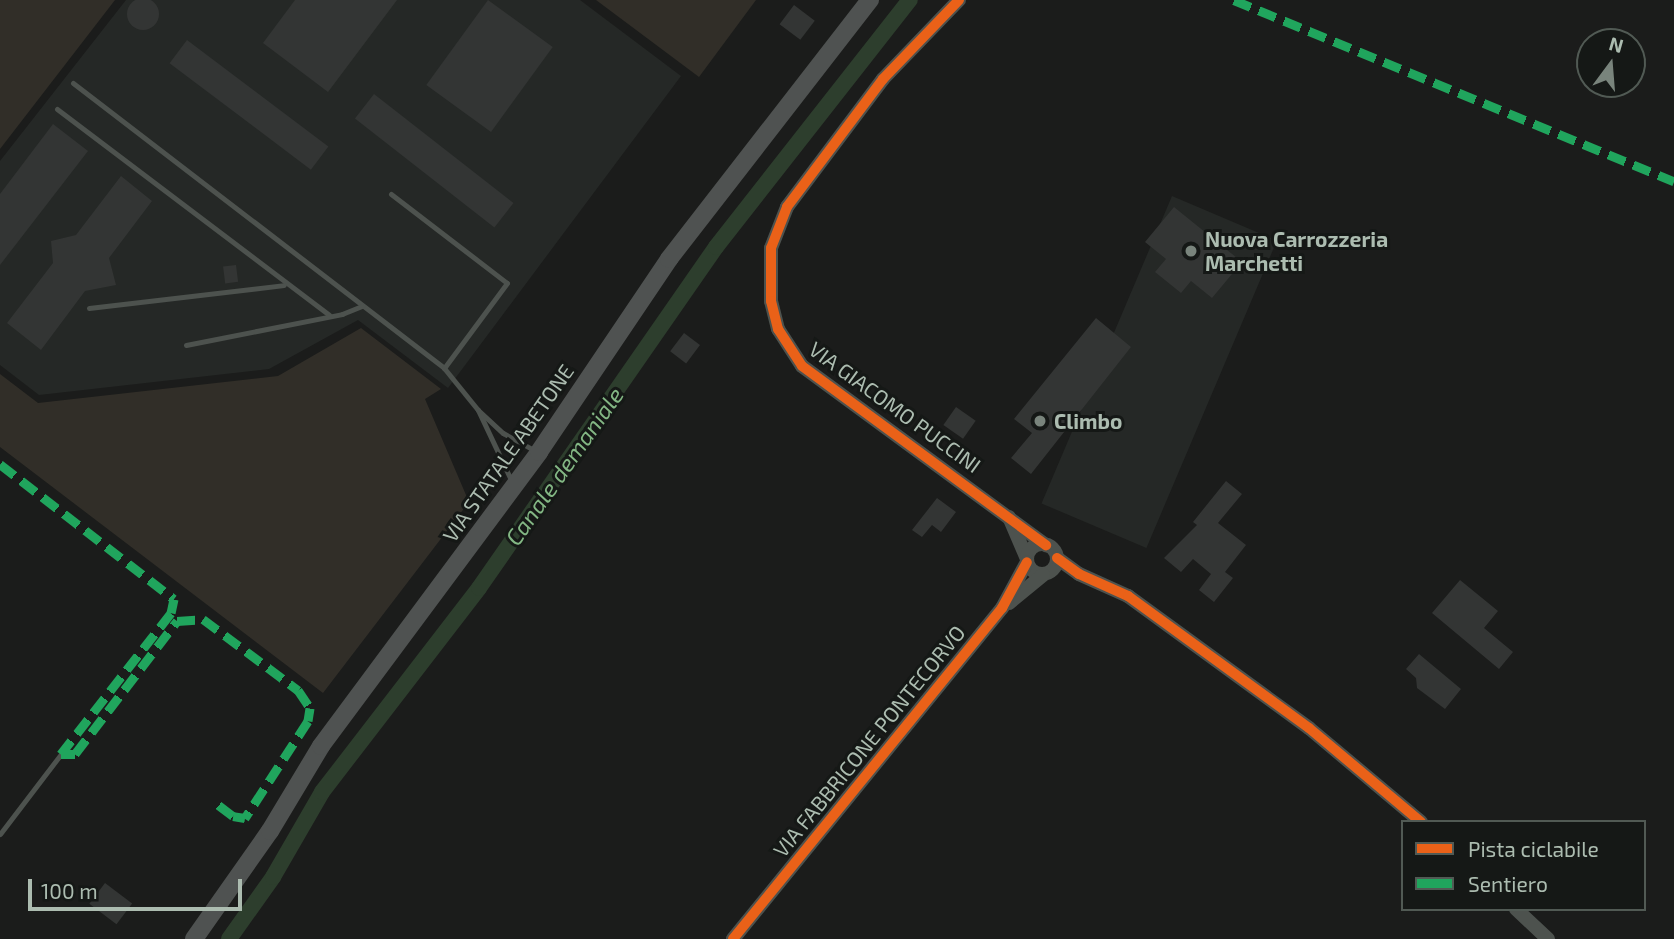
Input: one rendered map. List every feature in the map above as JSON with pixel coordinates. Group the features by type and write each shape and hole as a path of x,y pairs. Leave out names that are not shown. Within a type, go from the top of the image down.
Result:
{"main road":[{"name":"VIA STATALE ABETONE","path":"194,939 270,831 321,746 514,487 693,227 870,0"}],"street":[{"name":"VIA GIACOMO PUCCINI","path":"959,0 895,65 787,207 771,248 770,293 778,329 802,366 1046,545"},
{"path":"1008,515 1035,573 1103,585"},
{"path":"1027,560 1033,547 1046,545 1057,558 1128,596 1278,705 1419,820"},
{"path":"1045,574 1057,558"},
{"name":"VIA FABBRICONE PONTECORVO","path":"733,939 1002,608 1027,560"},
{"name":"VIA FABBRICONE PONTECORVO","path":"1002,608 1045,574"},
{"path":"1518,911 1548,939"}],"lane":[{"path":"73,83 444,368 478,410 503,433 539,452"},
{"path":"57,109 285,285 329,315"},
{"path":"391,194 507,283 444,368"},
{"path":"89,308 285,285"},
{"path":"187,345 362,306"},
{"path":"478,410 514,487"},
{"path":"0,834 61,754"}],"shaded area":[{"path":"0,0 115,0 0,149"},
{"path":"126,0 580,0 681,76 448,388 358,320 269,369 39,395 0,365 0,161"},
{"path":"596,0 756,0 699,77"},
{"path":"1172,196 1277,241 1146,548 1041,503"},
{"path":"361,328 441,389 425,399 469,502 323,693 0,447 0,374 38,403 278,376"}],"building":[{"path":"137,-1 149,-1 158,8 158,20 149,29 137,29 128,20 128,8"},
{"path":"295,0 397,0 328,92 263,43"},
{"path":"488,0 553,47 491,132 426,85"},
{"path":"794,5 815,21 800,40 780,24"},
{"path":"187,40 328,147 311,170 170,63"},
{"path":"374,94 513,203 494,227 355,118"},
{"path":"53,124 88,151 0,265 0,194"},
{"path":"121,176 152,201 109,258 116,285 85,291 41,350 7,323 53,263 51,241 76,235"},
{"path":"1174,207 1242,262 1212,298 1191,281 1181,293 1155,272 1166,259 1145,242"},
{"path":"236,265 238,282 225,283 223,267"},
{"path":"1096,318 1131,347 1031,474 1011,458 1032,433 1014,419"},
{"path":"684,333 700,345 686,363 670,351"},
{"path":"956,407 976,421 963,439 943,425"},
{"path":"1226,481 1242,494 1218,523 1246,545 1225,572 1233,578 1214,602 1199,590 1211,574 1193,559 1181,572 1164,558 1197,525 1193,522"},
{"path":"937,498 956,512 941,532 932,525 922,537 912,530"},
{"path":"1460,580 1498,611 1484,628 1513,652 1499,669 1432,613"},
{"path":"1419,654 1461,689 1445,709 1417,688 1416,678 1406,669"},
{"path":"105,883 132,903 117,924 89,904"}],"waterway":[{"name":"Canale demaniale","path":"229,939 273,877 322,792 479,588 716,247 910,0"}],"marked path":[{"path":"1234,0 1674,181"},
{"path":"0,464 174,599 171,613 61,754"},
{"path":"61,754 75,754 177,621 203,619 298,690 310,708 308,721 245,818 233,816 213,801"}],"cycle path":[{"path":"959,0 883,79 787,207 771,248 771,301 778,329 802,366 1046,545"},
{"path":"1057,558 1079,574 1128,596 1309,728 1419,820"},
{"path":"733,939 1002,608 1027,562"}],"place":[{"name":"Nuova Carrozzeria Marchetti","path":"1191,251"},
{"name":"Climbo","path":"1040,421"}]}
